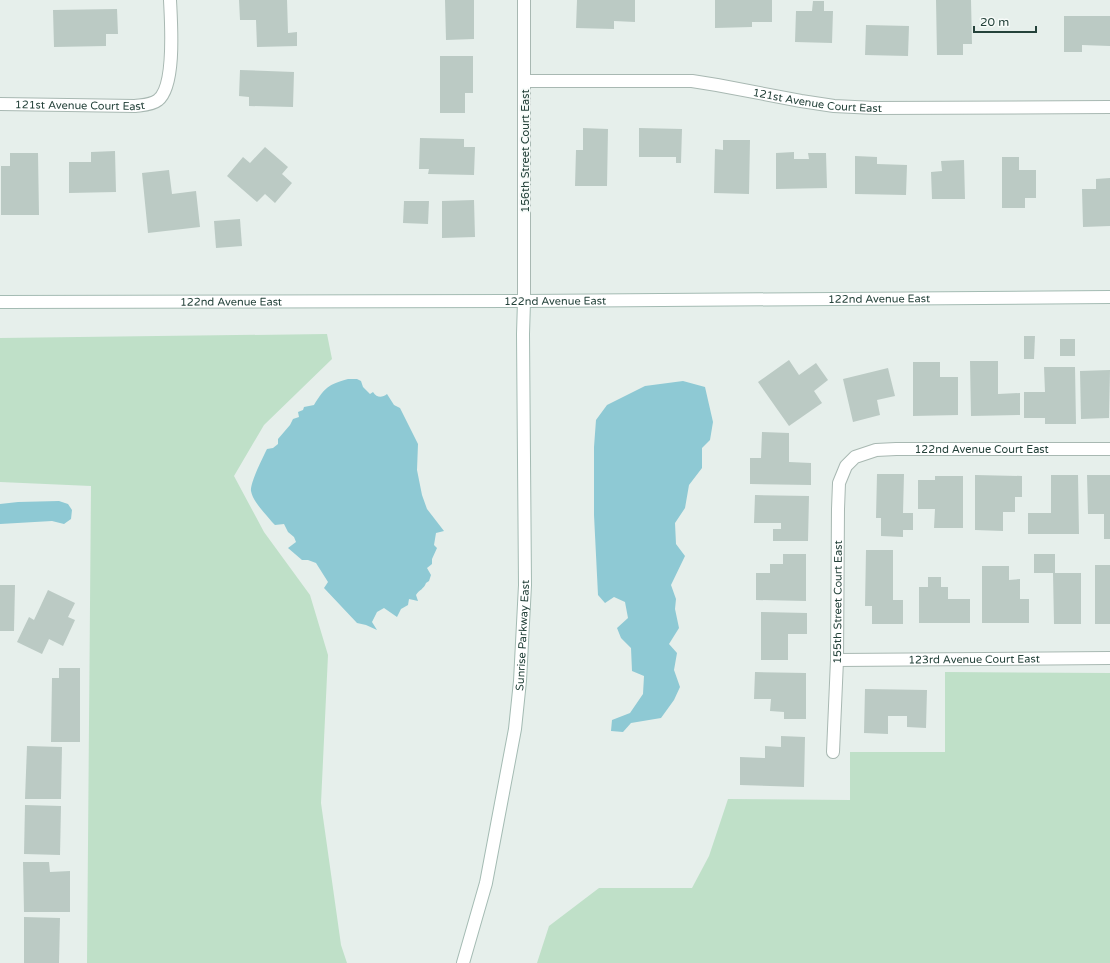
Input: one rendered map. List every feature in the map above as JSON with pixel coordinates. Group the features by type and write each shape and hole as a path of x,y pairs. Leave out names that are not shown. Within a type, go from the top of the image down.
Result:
{"street":[{"name":"121st Avenue Court East","path":"0,104 135,106 148,104 159,100 167,88 171,56 170,0"},
{"name":"156th Street Court East","path":"524,0 524,301"},
{"name":"121st Avenue Court East","path":"525,82 692,81 717,84 834,106 875,108 1110,107"},
{"name":"122nd Avenue East","path":"0,302 524,301 1110,297"},
{"name":"Sunrise Parkway East","path":"463,963 486,883 515,729 520,681 525,585 524,301"},
{"name":"122nd Avenue Court East","path":"856,458 876,450 896,449 1110,449"},
{"name":"155th Street Court East","path":"833,752 838,660 839,483 846,466 856,458"},
{"name":"123rd Avenue Court East","path":"838,660 1110,658"}],"green space":[{"path":"327,334 332,359 264,425 234,476 264,532 310,595 328,655 321,803 341,945 347,963 87,963 91,486 0,482 0,338"},
{"path":"945,672 1110,673 1110,963 537,963 549,926 599,888 692,888 709,856 728,799 850,800 850,752 945,752"}],"water":[{"path":"348,379 357,379 361,381 363,387 370,394 373,392 380,397 387,394 394,405 400,408 418,444 417,470 422,495 427,509 444,531 436,533 434,545 437,548 432,559 432,564 427,568 431,575 429,581 416,595 418,601 409,599 408,605 401,609 397,617 384,608 377,612 372,622 377,630 357,623 324,588 328,582 316,563 308,560 302,560 288,548 296,542 294,537 288,532 284,524 275,525 272,522 257,503 251,491 255,476 267,449 273,448 278,444 278,439 293,419 299,417 298,412 303,410 304,407 314,405 324,390 331,385"},
{"path":"683,381 705,387 713,422 710,440 702,448 702,468 689,485 685,508 675,523 676,544 685,556 671,585 676,599 675,609 679,628 669,644 677,653 674,670 680,687 674,700 661,718 631,723 623,732 611,731 612,720 630,713 643,694 644,676 632,671 631,648 621,638 617,628 628,618 625,602 614,597 605,603 598,595 594,515 594,447 596,420 607,405 645,386"},
{"path":"59,501 68,504 72,510 71,519 64,524 52,521 0,524 0,504"}],"building":[{"path":"239,0 287,0 288,33 297,32 297,46 257,47 256,20 240,20"},
{"path":"445,0 474,0 474,39 446,40"},
{"path":"577,0 635,0 635,22 614,21 614,29 576,28"},
{"path":"715,0 772,0 772,22 752,22 752,27 715,28"},
{"path":"936,0 971,0 972,44 963,44 963,55 937,55"},
{"path":"813,1 824,1 824,11 833,11 832,43 795,42 796,11 812,11"},
{"path":"117,9 118,34 106,34 106,46 54,47 53,10"},
{"path":"1064,16 1110,16 1110,46 1082,45 1082,52 1064,52"},
{"path":"866,25 909,26 908,56 865,55"},
{"path":"440,56 473,56 473,93 465,93 465,113 440,113"},
{"path":"240,70 294,72 293,107 249,106 249,97 239,96"},
{"path":"583,128 608,129 607,186 575,186 576,150 583,150"},
{"path":"639,128 682,129 681,163 676,163 676,157 639,157"},
{"path":"420,138 464,139 464,147 475,147 474,175 428,174 429,169 419,169"},
{"path":"723,140 750,140 749,194 714,193 715,149 723,150"},
{"path":"265,147 288,167 282,174 292,183 275,203 265,194 257,202 227,176 243,157 250,163"},
{"path":"115,151 116,192 69,193 69,162 91,162 91,152"},
{"path":"794,152 794,159 809,159 808,153 826,153 827,188 776,189 776,153"},
{"path":"10,153 38,153 39,215 1,215 1,166 10,166"},
{"path":"855,156 877,157 877,164 907,165 906,195 855,194"},
{"path":"1002,157 1019,157 1019,170 1036,170 1036,198 1025,198 1025,208 1002,208"},
{"path":"964,160 965,199 932,199 931,172 942,171 941,161"},
{"path":"169,170 172,194 196,191 200,227 148,233 142,173"},
{"path":"1110,178 1110,226 1083,227 1082,189 1096,189 1096,179"},
{"path":"474,200 475,237 442,238 442,201"},
{"path":"404,201 429,201 428,224 403,223"},
{"path":"240,219 242,246 216,248 214,221"},
{"path":"1024,336 1035,336 1034,359 1024,359"},
{"path":"1060,339 1075,339 1075,356 1060,356"},
{"path":"789,360 799,375 816,363 828,380 814,391 822,403 789,426 758,382"},
{"path":"970,361 998,361 998,394 1020,393 1020,415 971,416"},
{"path":"913,362 940,362 940,377 958,377 958,415 913,416"},
{"path":"1044,367 1075,367 1076,424 1045,424 1045,418 1024,418 1024,392 1045,392"},
{"path":"888,368 895,396 877,400 880,415 853,422 843,379"},
{"path":"1110,370 1109,418 1081,419 1080,371"},
{"path":"762,432 789,433 789,462 811,463 811,485 750,484 750,458 761,458"},
{"path":"877,474 904,474 903,513 913,513 913,530 903,530 903,537 881,536 881,518 876,518"},
{"path":"975,475 1022,476 1022,497 1015,497 1015,512 1003,512 1003,531 975,530"},
{"path":"1051,475 1078,475 1079,534 1028,534 1028,513 1051,513"},
{"path":"1087,475 1110,475 1110,539 1104,539 1104,514 1088,514"},
{"path":"935,476 963,476 963,528 934,528 935,509 918,509 918,480 935,480"},
{"path":"755,495 809,496 808,541 773,541 773,529 781,529 781,523 754,523"},
{"path":"866,550 893,550 893,600 903,600 903,624 872,624 872,606 865,606"},
{"path":"783,554 806,554 806,601 756,600 756,573 770,573 770,564 783,564"},
{"path":"1034,554 1055,554 1055,573 1081,573 1081,624 1054,624 1053,573 1034,573"},
{"path":"1095,565 1110,565 1110,624 1095,624"},
{"path":"982,566 1009,566 1009,580 1020,579 1020,599 1029,599 1029,623 982,623"},
{"path":"928,577 941,577 941,587 948,587 948,599 970,599 970,623 919,623 919,587 928,587"},
{"path":"0,585 15,585 14,631 0,631"},
{"path":"48,590 75,603 68,617 75,620 63,646 49,639 42,654 17,642 29,617 34,620"},
{"path":"761,612 807,613 807,634 788,634 788,660 761,660"},
{"path":"59,668 80,668 80,742 51,742 52,678 59,678"},
{"path":"755,672 806,673 806,719 784,719 784,712 770,711 771,699 754,699"},
{"path":"865,689 927,690 926,728 907,727 907,716 888,716 888,734 864,733"},
{"path":"781,736 805,737 804,787 740,785 740,757 765,758 765,746 781,747"},
{"path":"27,746 62,747 61,799 25,799"},
{"path":"25,805 61,806 60,855 24,854"},
{"path":"23,862 49,862 50,872 70,871 70,912 24,912"},
{"path":"24,917 60,918 59,963 24,963"}]}
